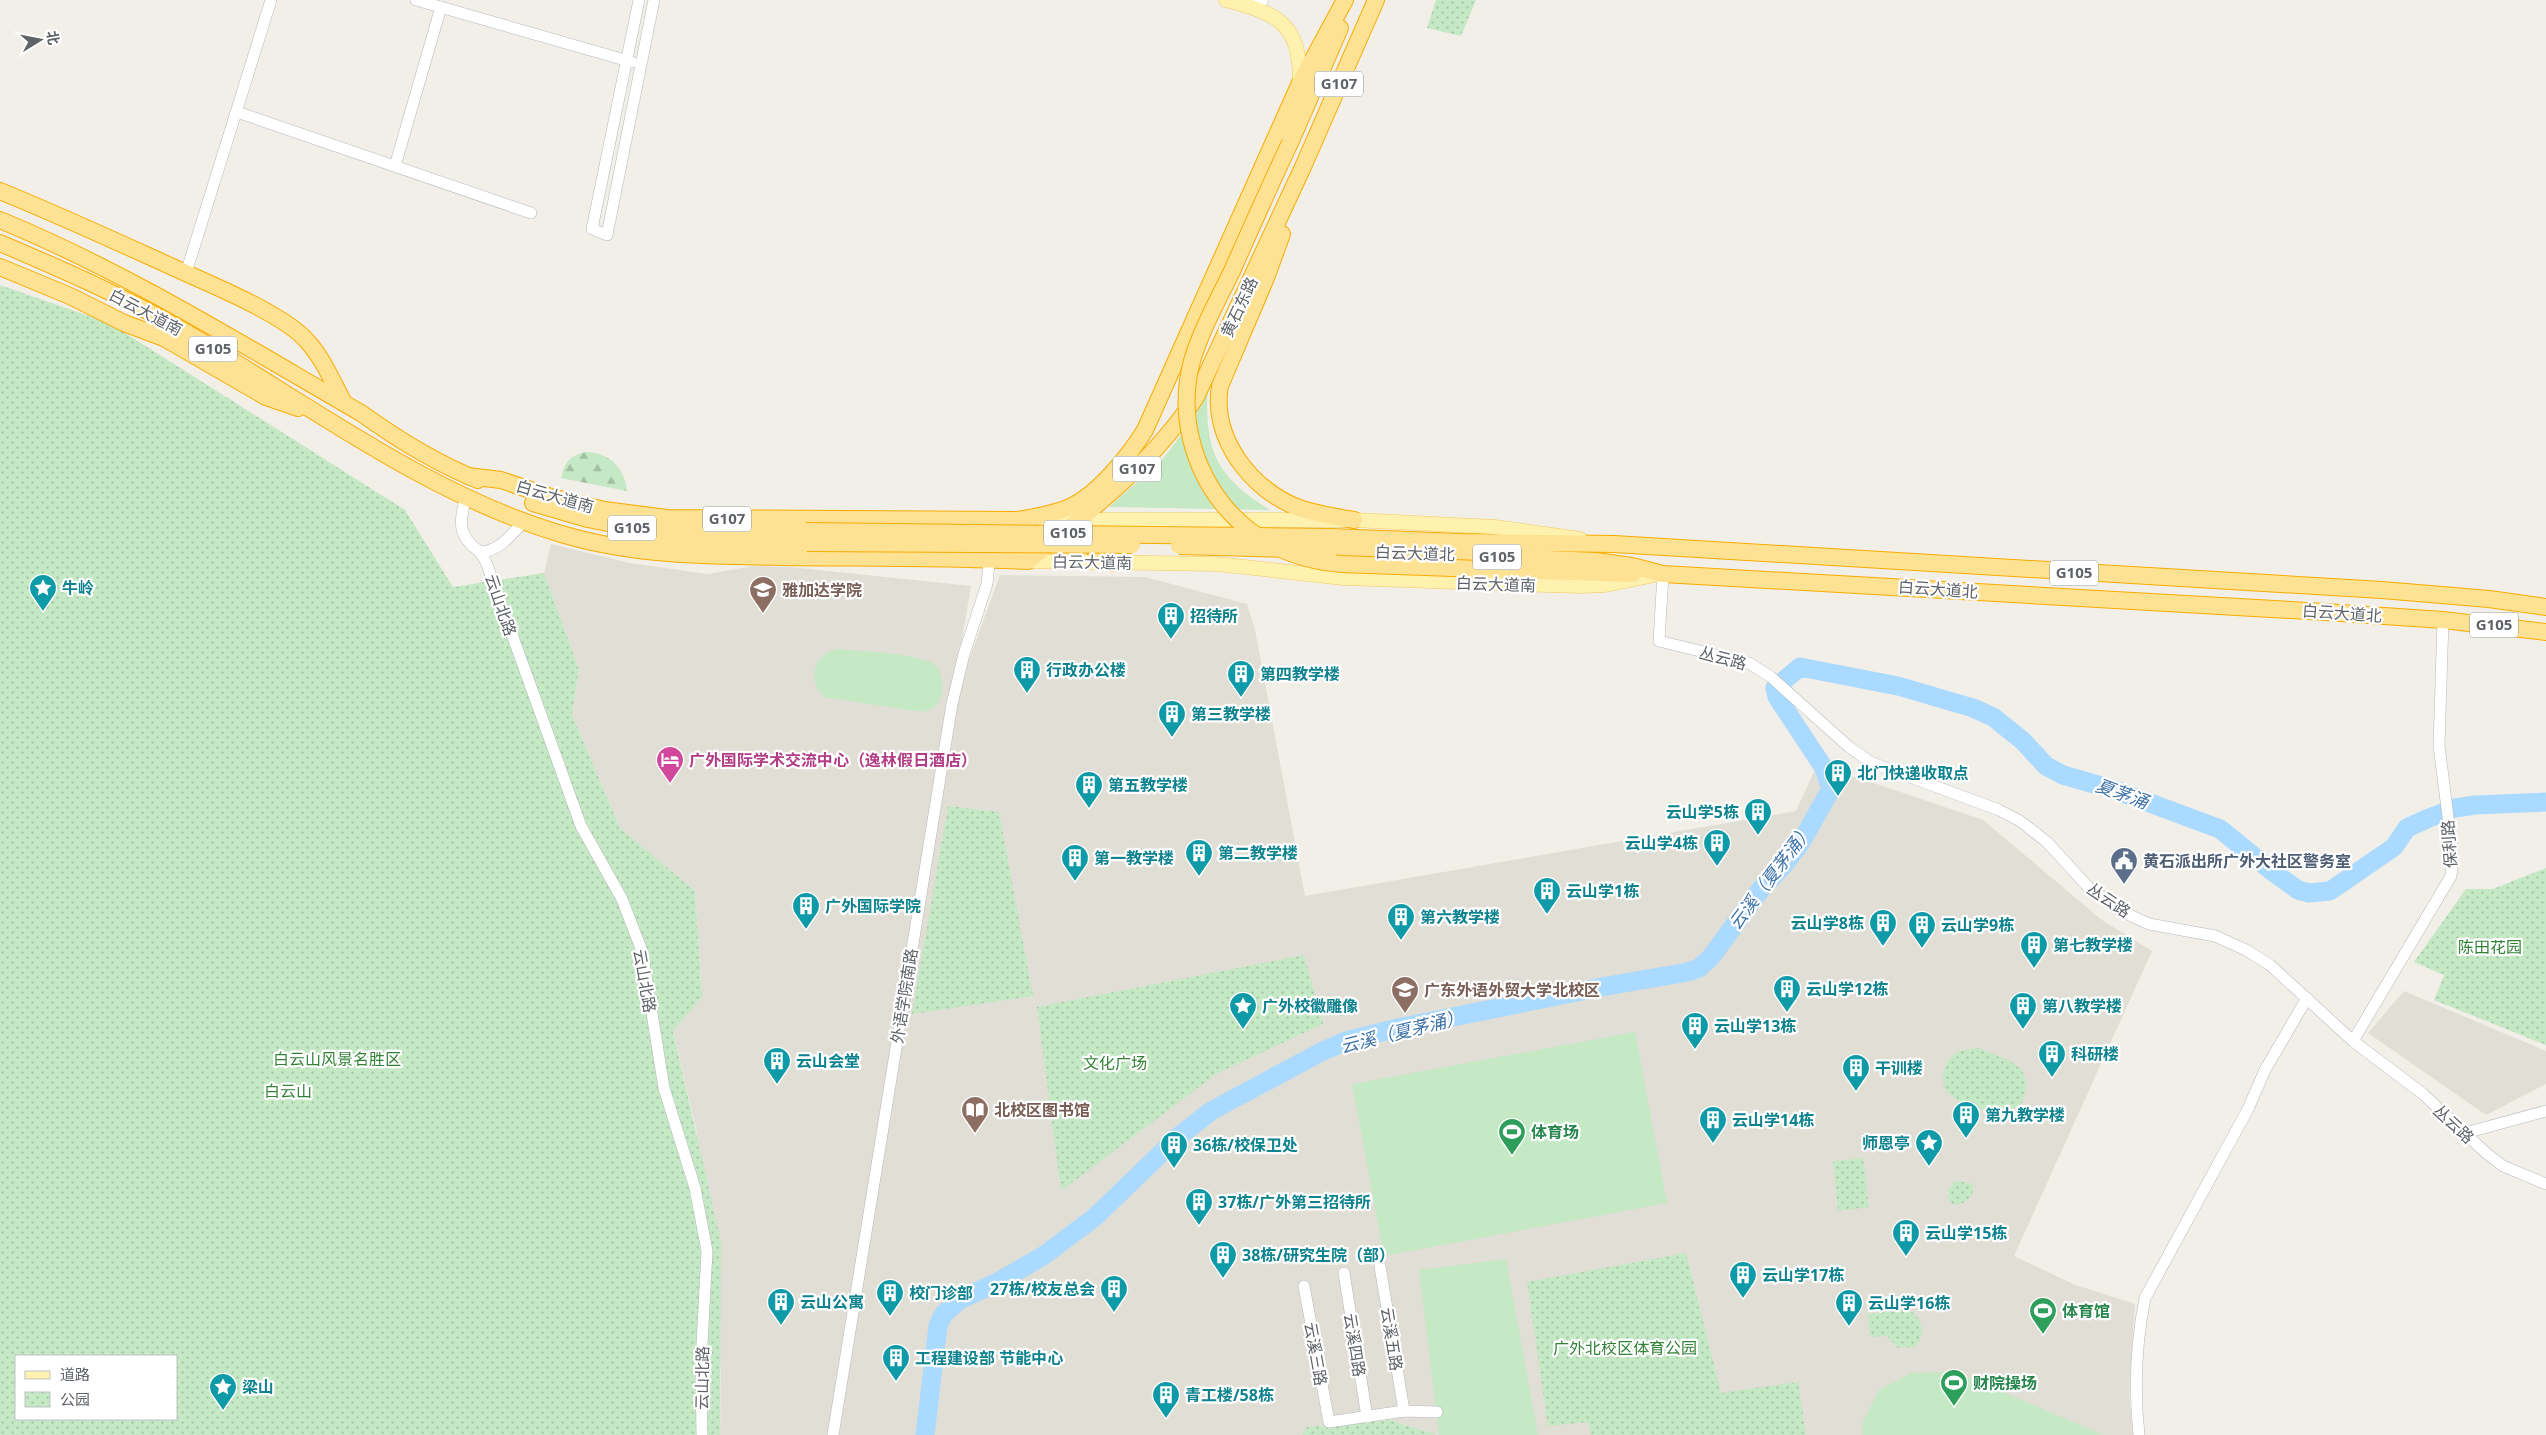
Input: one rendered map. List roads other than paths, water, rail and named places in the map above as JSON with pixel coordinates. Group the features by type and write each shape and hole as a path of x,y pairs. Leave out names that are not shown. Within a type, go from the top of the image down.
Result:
{"highway":[{"name":"G107","path":"1018,520 1053,513 1072,506 1085,497 1113,471 1135,446 1154,410 1300,83 1346,0"},
{"path":"1350,0 1290,143 1192,362 1187,402 1188,420 1197,458 1204,475 1218,498 1244,527 1279,549 1319,562 1597,574 1663,574"},
{"name":"黄石东路","path":"1028,561 1128,478 1172,432 1196,397 1302,169 1376,0"},
{"path":"1302,169 1274,257 1220,386 1218,410 1230,447 1245,468 1263,487 1298,508 1354,520"},
{"path":"0,191 52,212 186,273 288,325 308,340 344,403"},
{"name":"白云大道南","path":"0,220 93,262 195,317 344,403 426,455 468,476 558,511 632,528 806,537 1330,544"},
{"name":"白云大道南","path":"0,243 110,292 178,328 416,472 489,508 562,535 595,543 680,555 1028,561"},
{"path":"0,267 70,296 124,323 164,338 266,397 328,419"},
{"path":"1186,335 1187,350 1196,359 1204,360 1218,353"},
{"name":"白云大道南","path":"468,476 500,480 551,497 604,510 667,518 1018,520"},
{"path":"1085,497 1080,519 1082,534 1098,553 1112,563"},
{"name":"白云大道南","path":"524,521 664,542 806,537"},
{"name":"白云大道北","path":"1330,544 1461,542 1601,543 2382,590 2489,599 2546,607"},
{"name":"白云大道北","path":"1330,544 1596,562 1632,566 1663,574 2443,620 2546,632"}],"main road":[{"path":"1226,0 1258,4 1287,27 1298,49 1300,83"},
{"path":"1106,518 1098,530 1098,542 1104,554 1112,563"},
{"name":"白云大道南","path":"1018,520 1106,518 1354,520 1495,527 1543,532 1601,543"},
{"name":"白云大道南","path":"1028,561 1217,564 1344,578 1580,586 1605,585 1663,574"}],"street":[{"path":"186,273 271,0"},
{"path":"416,0 641,65"},
{"path":"639,0 592,229 607,235 654,0"},
{"path":"395,166 441,7"},
{"path":"237,112 531,213"},
{"name":"云山北路","path":"466,495 461,528 464,536 480,552 486,562 581,826 622,899 642,951 664,1088 695,1188 707,1250 701,1363 702,1435"},
{"name":"外语学院南路","path":"834,1435 952,704 964,654 987,584 992,520"},
{"path":"480,552 492,552 507,540 524,521"},
{"name":"丛云路","path":"1663,574 1659,641 1742,660 1771,676 1860,756 1888,770 1998,810 2020,821 2047,842 2089,888 2123,912 2149,924 2215,936 2232,942 2270,965 2354,1041 2423,1094 2447,1119 2503,1166 2546,1184"},
{"name":"保利路","path":"2354,1041 2451,876 2453,857 2439,746 2443,620"},
{"path":"2138,1435 2136,1409 2139,1327 2145,1298 2248,1109 2265,1070 2307,998"},
{"path":"2465,1133 2546,1111"},
{"name":"云溪五路","path":"1380,1266 1404,1412"},
{"name":"云溪四路","path":"1344,1273 1367,1417"},
{"name":"云溪三路","path":"1304,1286 1328,1422 1367,1417"},
{"path":"1367,1417 1404,1412 1437,1412"}],"waterway":[{"name":"云溪（夏茅涌）","path":"925,1435 938,1326 943,1315 959,1300 996,1283 1043,1256 1095,1217 1178,1137 1211,1111 1321,1052 1346,1041 1398,1028 1607,986 1688,972 1699,968 1711,957 1761,889 1783,866 1800,844 1831,789 1824,768 1777,697 1775,688 1800,667 1898,686 1973,708 1993,717 2023,741 2046,766 2063,775 2115,790 2220,829 2298,890 2309,893 2330,891 2394,847 2407,828 2455,808 2475,805 2546,802"}],"place":[{"name":"牛岭","path":"43,612"},
{"name":"雅加达学院","path":"763,614"},
{"name":"招待所","path":"1171,640"},
{"name":"行政办公楼","path":"1027,694"},
{"name":"第四教学楼","path":"1241,698"},
{"name":"第三教学楼","path":"1172,738"},
{"name":"广外国际学术交流中心（逸林假日酒店）","path":"670,784"},
{"name":"北门快递收取点","path":"1838,797"},
{"name":"第五教学楼","path":"1089,809"},
{"name":"云山学5栋","path":"1758,836"},
{"name":"云山学4栋","path":"1717,867"},
{"name":"第二教学楼","path":"1199,877"},
{"name":"第一教学楼","path":"1075,882"},
{"name":"黄石派出所广外大社区警务室","path":"2124,885"},
{"name":"云山学1栋","path":"1547,915"},
{"name":"广外国际学院","path":"806,930"},
{"name":"第六教学楼","path":"1401,941"},
{"name":"云山学8栋","path":"1883,947"},
{"name":"云山学9栋","path":"1922,949"},
{"name":"第七教学楼","path":"2034,969"},
{"name":"云山学12栋","path":"1787,1013"},
{"name":"广东外语外贸大学北校区","path":"1405,1014"},
{"name":"广外校徽雕像","path":"1243,1030"},
{"name":"第八教学楼","path":"2023,1030"},
{"name":"云山学13栋","path":"1695,1050"},
{"name":"科研楼","path":"2052,1078"},
{"name":"云山会堂","path":"777,1085"},
{"name":"干训楼","path":"1856,1092"},
{"name":"北校区图书馆","path":"975,1134"},
{"name":"第九教学楼","path":"1966,1139"},
{"name":"云山学14栋","path":"1713,1144"},
{"name":"体育场","path":"1512,1156"},
{"name":"师恩亭","path":"1929,1167"},
{"name":"36栋/校保卫处","path":"1174,1169"},
{"name":"37栋/广外第三招待所","path":"1199,1226"},
{"name":"云山学15栋","path":"1906,1257"},
{"name":"38栋/研究生院（部）","path":"1223,1279"},
{"name":"云山学17栋","path":"1743,1299"},
{"name":"27栋/校友总会","path":"1114,1313"},
{"name":"校门诊部","path":"890,1317"},
{"name":"云山公寓","path":"781,1326"},
{"name":"云山学16栋","path":"1849,1327"},
{"name":"体育馆","path":"2043,1335"},
{"name":"工程建设部 节能中心","path":"896,1382"},
{"name":"财院操场","path":"1954,1407"},
{"name":"梁山","path":"223,1411"},
{"name":"青工楼/58栋","path":"1166,1419"}],"water label":[{"name":"夏茅涌","path":"2122,794"}],"park label":[{"name":"陈田花园","path":"2490,947"},
{"name":"白云山风景名胜区","path":"337,1059"},
{"name":"文化广场","path":"1115,1063"},
{"name":"白云山","path":"288,1091"},
{"name":"广外北校区体育公园","path":"1625,1348"}]}
